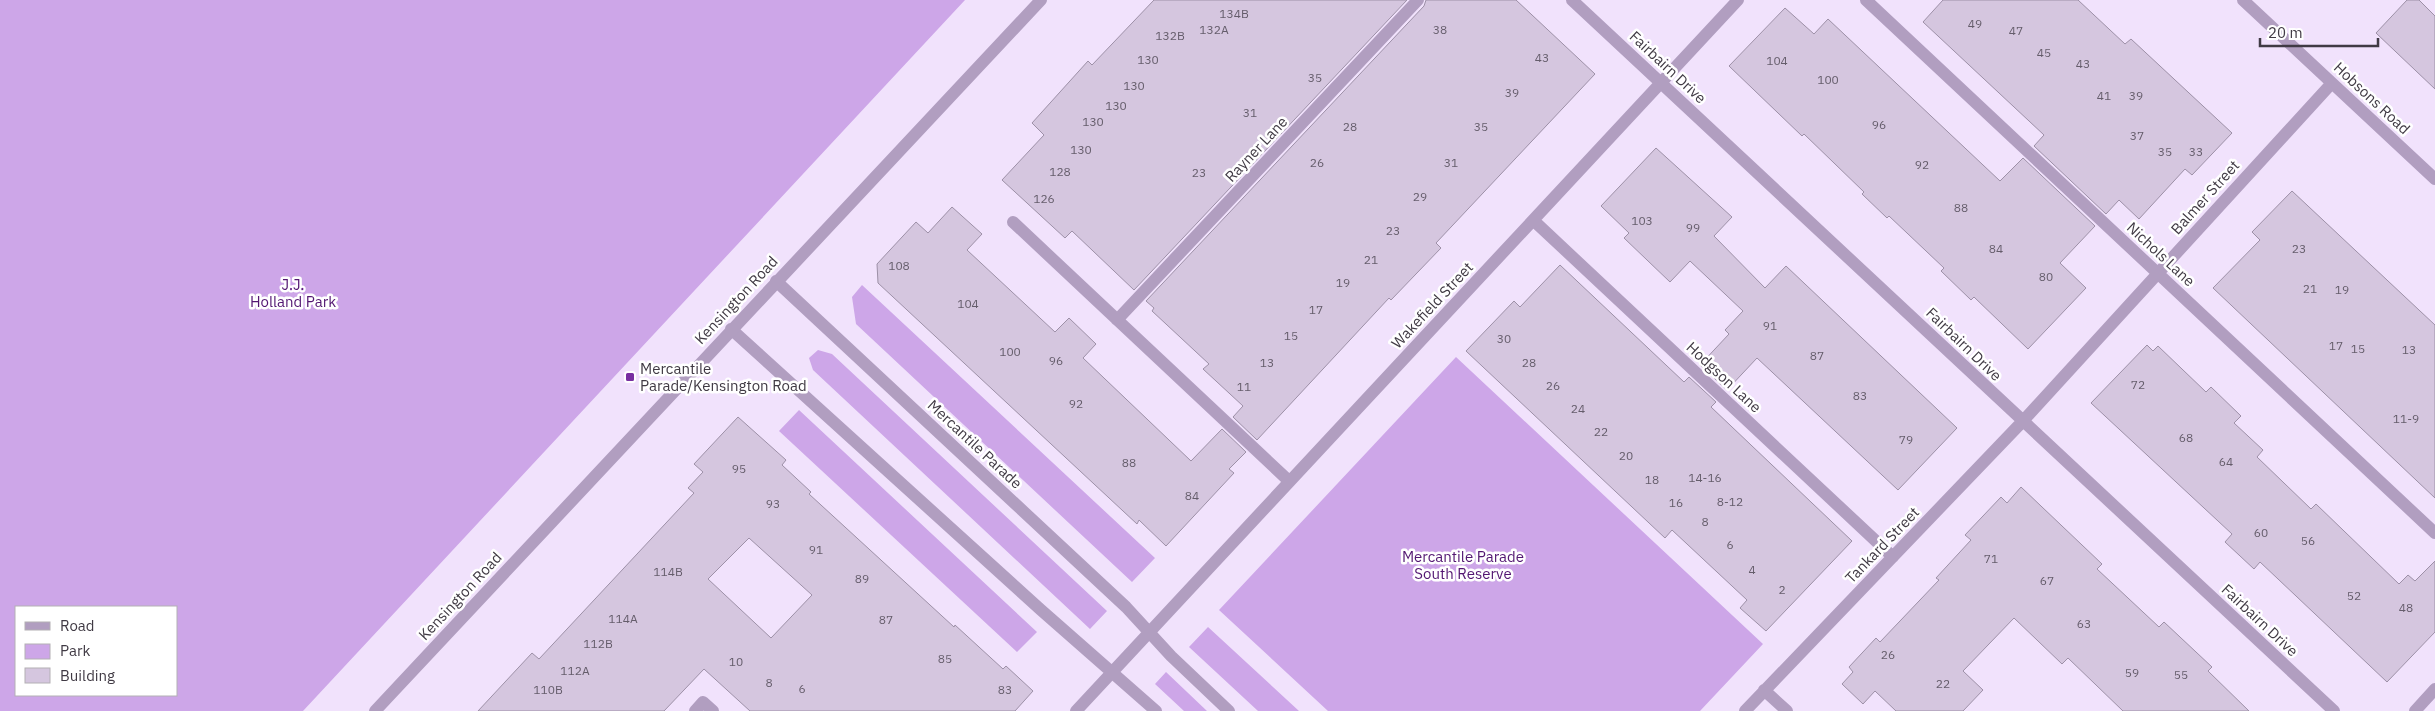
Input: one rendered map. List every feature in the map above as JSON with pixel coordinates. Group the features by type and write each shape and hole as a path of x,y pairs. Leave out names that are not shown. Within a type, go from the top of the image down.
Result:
{"street":[{"name":"Kensington Road","path":"375,711 1041,0"},
{"name":"Rayner Lane","path":"1117,320 1418,0"},
{"name":"Fairbairn Drive","path":"1572,0 1836,244 2022,422 2334,711"},
{"name":"Wakefield Street","path":"1150,632 1738,0"},
{"name":"Nichols Lane","path":"1866,0 2435,533"},
{"name":"Hobsons Road","path":"2243,0 2435,180"},
{"name":"Balmer Street","path":"2022,422 2332,83"},
{"name":"Hodgson Lane","path":"1532,220 1893,558"},
{"path":"1013,222 1289,481"},
{"name":"Mercantile Parade","path":"776,281 1150,632 1178,663 1229,711"},
{"path":"731,329 1156,711"},
{"name":"Tankard Street","path":"1745,711 2022,422"},
{"path":"1076,711 1150,632"},
{"path":"1764,690 1787,711"},
{"path":"2415,711 2435,690"},
{"path":"694,711 703,702 713,711"}],"green space":[{"name":"J.J. Holland Park","path":"0,0 965,0 303,711 0,711"},
{"path":"862,285 1155,558 1132,582 856,324 852,297"},
{"path":"818,350 832,354 1107,611 1090,629 813,370 809,358"},
{"name":"Mercantile Parade South Reserve","path":"1456,357 1763,644 1700,711 1328,711 1219,610"},
{"path":"799,410 1037,632 1017,652 779,431"},
{"path":"1208,627 1299,711 1258,711 1189,647"},
{"path":"1166,672 1207,711 1184,711 1155,684"}],"building":[{"path":"1154,0 1407,0 1134,290 1072,231 1065,238 1002,180 1044,135 1032,123 1088,61 1092,65"},
{"path":"1426,0 1516,0 1595,74 1436,243 1441,248 1391,300 1389,298 1257,440 1233,417 1243,406 1203,369 1209,364 1152,311 1154,308 1146,301 1424,6"},
{"path":"1943,0 2078,0 2125,44 2131,39 2232,133 2192,175 2185,169 2139,219 2119,200 2106,214 2034,146 2044,135 1923,22"},
{"path":"2407,0 2419,0 2435,16 2435,89 2376,33"},
{"path":"1785,8 1814,34 1828,19 2000,181 2023,158 2095,226 2060,263 2086,288 2028,349 1974,297 1971,300 1941,271 1944,268 1889,216 1887,218 1862,194 1864,192 1804,134 1802,136 1729,66"},
{"path":"1656,148 1732,217 1714,236 1765,288 1786,266 1957,428 1898,490 1757,358 1727,390 1700,365 1729,334 1725,330 1743,311 1690,261 1670,282 1624,238 1629,233 1601,206"},
{"path":"2292,191 2435,325 2435,498 2213,288 2260,240 2252,232"},
{"path":"952,207 982,234 967,250 1055,332 1069,318 1096,344 1083,358 1191,461 1222,429 1246,452 1229,469 1234,473 1166,546 1139,520 1137,524 878,283 877,264 916,222 928,233"},
{"path":"1560,265 1684,382 1689,377 1716,402 1711,407 1852,541 1766,631 1740,608 1747,600 1672,530 1665,538 1466,351 1514,301 1520,307"},
{"path":"2147,345 2153,351 2158,346 2206,392 2211,387 2241,416 2234,423 2263,450 2257,457 2311,509 2316,504 2399,584 2408,575 2415,581 2435,561 2435,632 2387,682 2260,562 2254,569 2225,542 2232,534 2091,403"},
{"path":"738,417 786,460 782,465 811,492 809,494 954,627 955,625 1003,669 1006,666 1033,691 1015,711 750,711 704,669 664,711 478,711 532,653 539,659 694,493 688,488 703,472 694,464","holes":["749,538 812,595 771,638 708,579"]},
{"path":"2021,487 2102,564 2097,569 2159,627 2164,622 2212,667 2208,671 2249,711 2123,711 2068,658 2062,664 2014,618 1963,671 1983,690 1963,711 1896,711 1875,691 1863,704 1842,684 1853,672 1849,667 1876,638 1880,642 1939,580 1936,578 1971,540 1965,535 2001,497 2007,503"}],"place":[{"name":"Mercantile Parade/Kensington Road","path":"630,377"}]}
